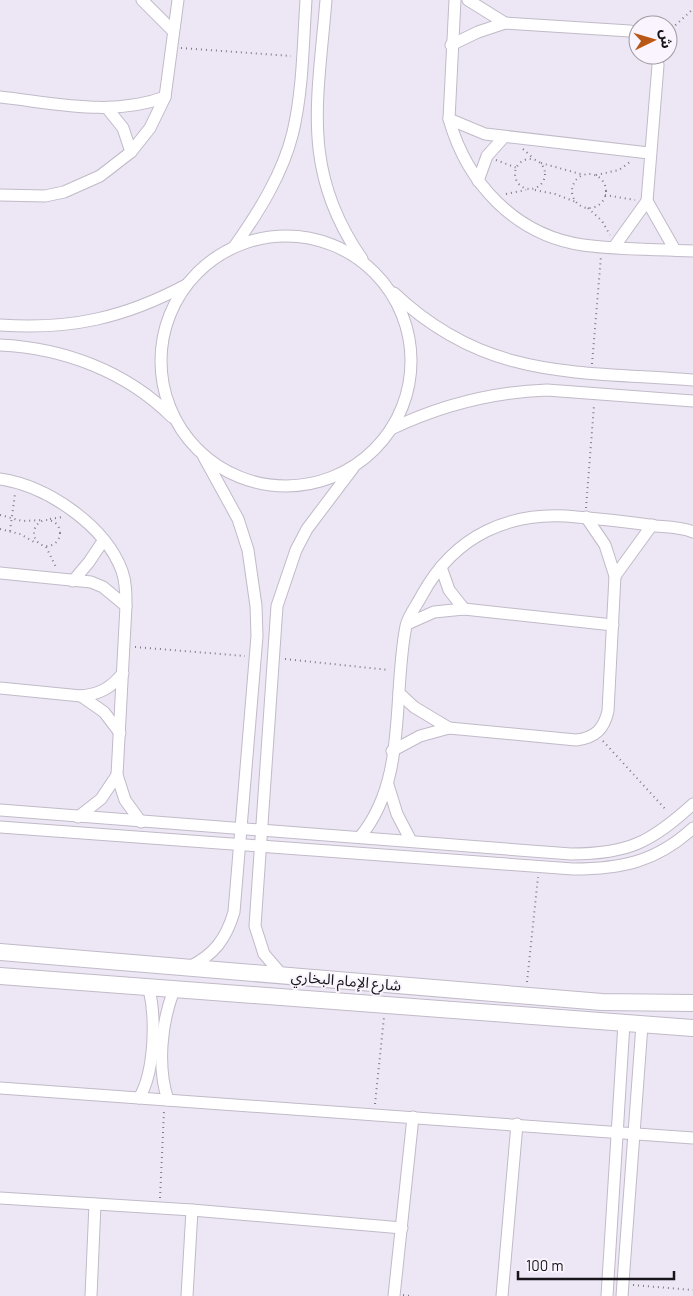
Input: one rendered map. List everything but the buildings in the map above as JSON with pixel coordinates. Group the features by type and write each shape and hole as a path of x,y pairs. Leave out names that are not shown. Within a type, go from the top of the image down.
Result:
{"street":[{"path":"142,0 173,32"},
{"path":"0,195 45,196 64,192 100,176 131,152 150,128 166,97 178,0"},
{"path":"234,247 263,203 286,154 299,100 306,0"},
{"path":"326,0 316,131 319,160 325,188 335,215 365,264 384,284 425,320 472,347 522,365 549,370 693,380"},
{"path":"455,0 449,119 460,152 492,200 523,223 541,233 581,244 693,251"},
{"path":"468,0 505,22"},
{"path":"452,46 478,32 505,22 628,31"},
{"path":"658,65 643,153 647,201 675,250"},
{"path":"0,97 108,108 137,106 166,97"},
{"path":"108,108 123,128 131,152"},
{"path":"449,119 476,131 504,137 643,153"},
{"path":"478,181 487,156 504,137"},
{"path":"614,247 647,201"},
{"path":"176,421 166,395 161,366 162,347 172,310 186,285 208,263 234,247 260,238 288,236 316,239 342,249 365,264"},
{"path":"202,454 229,473 260,484 293,486 326,480 355,465 375,449 390,429 404,401 410,371 409,340 402,318 384,284"},
{"path":"0,325 41,327 92,322 140,307 186,285"},
{"path":"0,345 41,349 93,365 139,390 158,403 176,421 202,454 238,519 248,550 256,606 255,656 234,912 228,931 218,947 204,960 186,968"},
{"path":"390,429 441,408 501,394 547,390 693,401"},
{"path":"283,976 264,954 255,926 277,606 296,550 312,522 355,465"},
{"path":"0,479 17,481 61,502 103,540 122,571 126,588 126,606 117,775 125,800 141,822"},
{"path":"360,837 377,813 388,785 406,624 429,583 441,567 468,542 500,524 537,516 586,517 691,530"},
{"path":"392,751 420,736 450,728 576,740 587,739 596,734 605,723 608,711 615,576 605,545 586,517"},
{"path":"615,576 652,525"},
{"path":"73,580 89,562 103,540"},
{"path":"441,567 449,590 464,610"},
{"path":"0,573 90,582 104,587 126,606"},
{"path":"406,624 434,612 464,610 613,625"},
{"path":"0,688 81,696 105,690 115,683 122,673"},
{"path":"399,693 414,707 450,728"},
{"path":"81,696 104,712 120,733"},
{"path":"78,817 101,799 117,775"},
{"path":"388,785 398,814 411,841"},
{"path":"0,810 141,822 595,854 629,848 652,838 693,804"},
{"path":"0,827 540,868 604,869 629,865 662,851 693,828"},
{"name":"شارع الإمام البخاري","path":"0,952 602,1002 691,1002"},
{"name":"شارع الإمام البخاري","path":"0,976 149,989 689,1028"},
{"path":"140,1098 146,1087 149,1075 153,1016 149,989"},
{"path":"166,1100 162,1070 166,1015 174,990"},
{"path":"689,1028 691,1002"},
{"path":"607,1296 624,1023"},
{"path":"623,1290 642,1025"},
{"path":"0,1088 634,1132 693,1138"},
{"path":"394,1296 413,1117"},
{"path":"502,1296 517,1124"},
{"path":"0,1198 192,1210 402,1228"},
{"path":"91,1296 95,1204"},
{"path":"187,1296 192,1210"}],"path":[{"path":"678,23 693,9"},
{"path":"171,48 302,57"},
{"path":"614,247 607,229 588,208 555,194 521,187 516,179 517,168 526,160 535,159 539,162 584,175 594,175 619,170 643,153"},
{"path":"487,156 517,168"},
{"path":"492,200 539,187 545,179 545,170 539,162"},
{"path":"578,203 572,190 576,180 584,175"},
{"path":"588,208 601,203 605,196 602,181 594,175"},
{"path":"605,196 647,201"},
{"path":"592,372 602,246"},
{"path":"586,517 595,393"},
{"path":"10,531 17,481"},
{"path":"0,514 11,519 43,520 56,524 60,532 58,541 46,547 10,531 0,529"},
{"path":"38,544 34,530 43,520"},
{"path":"46,547 59,579"},
{"path":"124,646 255,656"},
{"path":"272,658 401,671"},
{"path":"596,734 675,820"},
{"path":"526,995 540,868"},
{"path":"374,1114 386,1006"},
{"path":"160,1208 166,1100"},
{"path":"623,1290 693,1290"}]}
